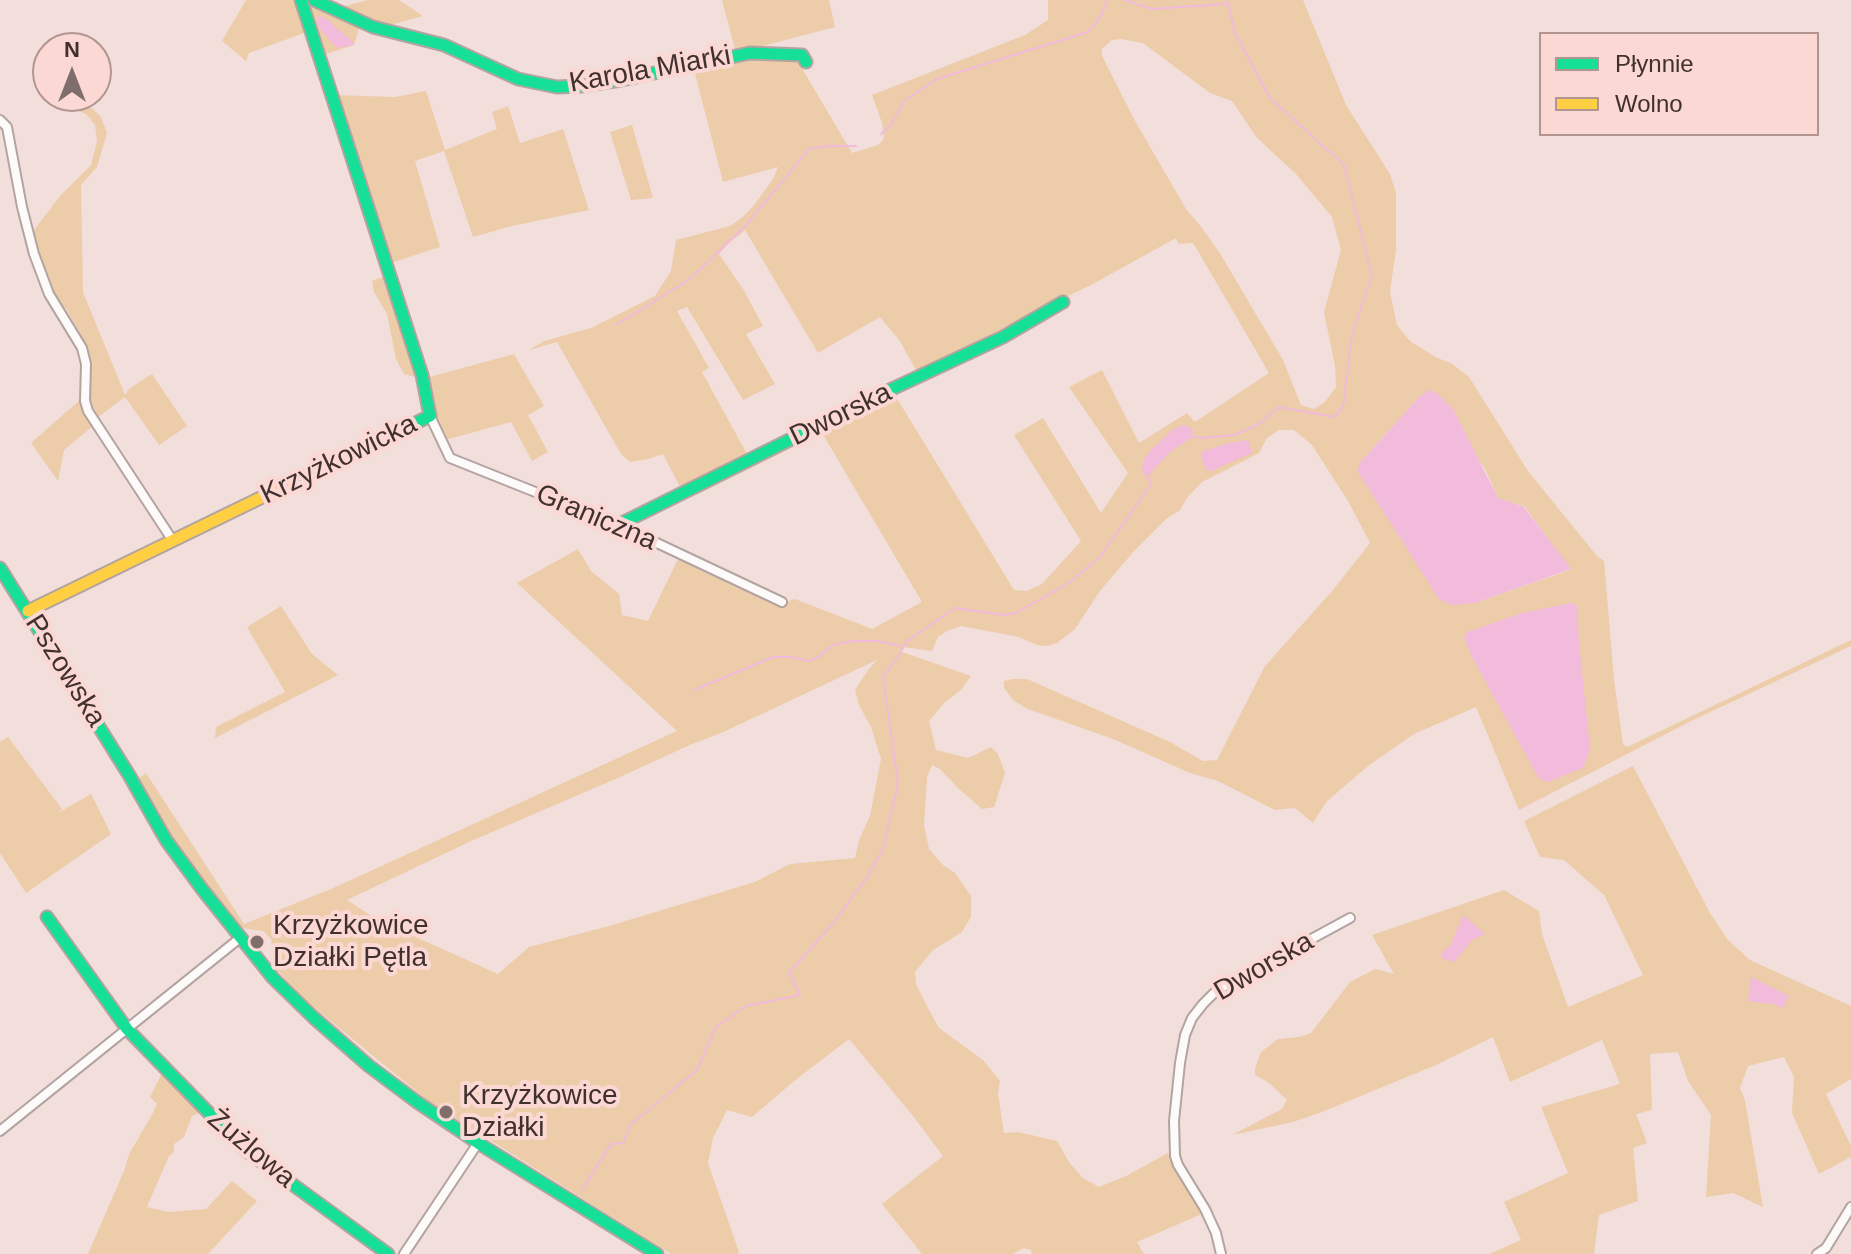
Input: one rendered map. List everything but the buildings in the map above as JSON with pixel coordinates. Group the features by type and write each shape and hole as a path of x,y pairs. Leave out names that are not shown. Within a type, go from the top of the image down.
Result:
{"street":[{"name":"Krzyżkowicka","path":"28,611 430,416 422,375 301,0"},
{"name":"Karola Miarki","path":"314,0 373,27 434,42 518,79 557,87 621,80 750,53 802,55 806,62"},
{"path":"0,120 7,127 34,254 49,294 82,348 86,364 85,401 88,411 173,541"},
{"name":"Dworska","path":"618,525 1003,337 1063,302"},
{"name":"Graniczna","path":"430,416 450,458 618,525 782,602"},
{"name":"Pszowska","path":"0,568 166,840 273,978 369,1066 442,1119 657,1254"},
{"name":"Żużlowa","path":"47,917 127,1029 244,1149 388,1254"},
{"name":"Dworska","path":"1221,1254 1205,1209 1175,1156 1174,1121 1185,1035 1192,1018 1216,991 1350,918"},
{"path":"0,1131 240,938"},
{"path":"404,1254 478,1143"},
{"path":"1817,1254 1826,1248 1851,1207"}],"shaded area":[{"path":"246,0 298,0 307,32 249,53 246,61 222,41"},
{"path":"304,0 310,0 364,27 359,29 354,45 323,55"},
{"path":"368,0 399,0 423,16 387,26 372,24 338,8"},
{"path":"722,0 829,0 835,27 736,53"},
{"path":"1048,0 1303,0 1346,105 1390,174 1396,193 1396,249 1390,292 1397,325 1410,341 1451,363 1469,377 1528,471 1604,561 1623,744 1627,747 1851,640 1851,646 1689,722 1519,810 1476,707 1414,734 1368,766 1326,802 1313,823 1295,808 1275,810 1218,781 1190,773 1014,701 1004,688 1004,681 1027,679 1170,742 1203,761 1217,760 1265,666 1370,543 1348,501 1312,445 1294,430 1279,430 1267,438 1259,453 1202,482 1180,510 1166,519 1135,550 1100,591 1075,629 1057,643 1037,645 1019,637 961,626 938,637 932,651 903,647 902,652 971,676 929,721 936,750 968,758 991,747 998,754 1005,773 994,807 982,809 940,769 932,765 927,777 924,825 929,849 955,873 971,896 971,917 962,932 932,951 915,972 916,984 928,1008 939,1028 983,1060 1000,1081 998,1094 1004,1133 1018,1132 1057,1141 1083,1178 1099,1187 1168,1153 1204,1213 1137,1242 1144,1254 1032,1254 1031,1250 1024,1248 1013,1254 922,1254 882,1204 943,1156 849,1039 752,1117 727,1110 713,1138 708,1163 739,1252 671,1254 428,1101 305,1000 274,967 271,939 263,931 236,927 171,839 136,780 146,773 244,924 331,889 677,731 517,583 578,549 591,571 619,594 622,615 648,621 678,559 776,605 795,599 872,629 922,602 822,433 698,494 695,489 893,392 1014,590 1027,591 1042,584 1081,541 1014,435 1043,418 1101,513 1128,473 1069,387 1102,370 1139,443 1187,413 1195,422 1269,373 1192,243 1179,244 1176,238 1011,328 918,374 900,341 880,317 818,353 745,230 719,254 763,326 746,334 775,384 743,400 687,307 677,311 709,368 702,372 747,454 680,487 663,454 630,462 621,454 557,342 529,350 544,341 591,328 655,296 671,271 676,240 730,226 755,204 773,179 778,167 723,182 693,66 772,55 797,60 852,153 878,145 884,139 872,95 1025,35 1048,20","holes":["1112,40 1143,43 1210,93 1232,101 1257,138 1295,173 1332,217 1341,250 1324,312 1336,387 1324,403 1313,409 1301,405 1283,360 1221,255 1186,209 1134,119 1102,56 1102,49","1419,397 1484,467 1498,498 1525,507 1570,570 1475,603 1359,464","877,660 855,690 881,759 870,816 855,858 790,864 755,882 529,947 498,974 376,919 347,900 469,842 721,733"]},
{"path":"319,15 331,22 354,45 335,46 318,26"},
{"path":"426,91 445,150 497,129 492,112 508,106 520,143 563,129 589,210 473,237 444,151 415,161 440,247 388,264 334,95 395,97"},
{"path":"81,112 96,112 107,133 97,167 81,185 83,292 125,395 152,374 187,426 159,445 125,397 98,417 90,400 89,362 84,341 67,310 58,302 31,234 60,196 91,165 97,141 95,125"},
{"path":"632,125 653,198 631,200 610,132"},
{"path":"385,276 417,374 415,377 404,374 396,359 387,314 374,292 372,281"},
{"path":"514,354 544,406 528,415 548,452 532,461 511,422 445,440 433,412 426,378"},
{"path":"1429,390 1437,393 1453,409 1498,498 1524,507 1571,569 1475,603 1452,605 1439,599 1358,472 1359,464 1419,397"},
{"path":"81,399 93,426 64,450 58,481 31,443"},
{"path":"1183,425 1193,431 1192,437 1170,452 1145,476 1142,469 1149,452 1172,430"},
{"path":"1248,440 1252,453 1211,471 1206,470 1201,452"},
{"path":"1571,603 1577,606 1590,749 1583,768 1548,782 1539,779 1464,638 1467,632 1522,613"},
{"path":"281,606 312,654 338,675 215,738 216,727 285,692 247,627"},
{"path":"8,737 62,809 58,813 91,794 111,834 26,893 0,853 0,742"},
{"path":"1633,766 1710,913 1728,940 1750,960 1851,1006 1851,1079 1826,1094 1851,1146 1851,1157 1819,1174 1792,1113 1794,1077 1784,1057 1748,1066 1740,1088 1745,1100 1763,1207 1733,1193 1706,1197 1711,1115 1688,1081 1678,1052 1650,1054 1652,1110 1636,1114 1647,1143 1633,1148 1638,1201 1599,1215 1594,1254 1489,1254 1521,1240 1504,1202 1568,1173 1541,1107 1620,1084 1602,1040 1510,1082 1493,1037 1436,1065 1322,1112 1293,1122 1232,1135 1282,1109 1287,1100 1255,1075 1261,1052 1278,1039 1311,1033 1350,982 1375,969 1394,974 1372,935 1504,890 1539,911 1542,934 1568,1007 1643,975 1604,895 1564,860 1540,857 1524,821"},
{"path":"1463,915 1485,934 1472,940 1454,962 1442,958 1442,952 1451,945"},
{"path":"1751,977 1789,996 1783,1008 1748,1001"},
{"path":"163,1071 199,1107 199,1113 192,1116 184,1137 174,1144 174,1152 169,1156 147,1207 168,1212 206,1209 232,1181 257,1201 208,1254 88,1254 129,1154 157,1104 150,1097"}],"waterway":[{"path":"881,134 890,126 904,101 937,79 1088,32 1101,16 1107,0"},
{"path":"1124,0 1152,9 1226,4"},
{"path":"1192,437 1234,435 1259,424 1279,407 1334,417 1343,407 1352,335 1372,276 1344,165 1270,98 1235,33 1227,0"},
{"path":"616,325 690,279 747,224 809,149 856,146"},
{"path":"582,1190 611,1144 623,1143 630,1125 697,1070 716,1027 746,1006 800,995 789,973 834,922 868,876 883,849 898,784 883,676 907,641 955,608 1003,615 1016,613 1070,582 1100,557 1151,484 1148,476"},
{"path":"694,690 773,657 809,661 833,645 853,641 878,641 900,646"}],"traffic: fast":[{"path":"287,485 430,416 422,375 301,0"},
{"path":"314,0 373,27 444,45 518,79 557,87 621,80 750,53 802,55 806,62"},
{"path":"618,525 1003,337 1063,302"},
{"path":"0,568 166,840 273,978 369,1066 417,1102 657,1254"},
{"path":"47,917 127,1029 244,1149 388,1254"}],"traffic: slow":[{"path":"28,611 287,485"}],"place":[{"name":"Krzyżkowice Działki Pętla","path":"257,942"},
{"name":"Krzyżkowice Działki","path":"446,1112"}]}
